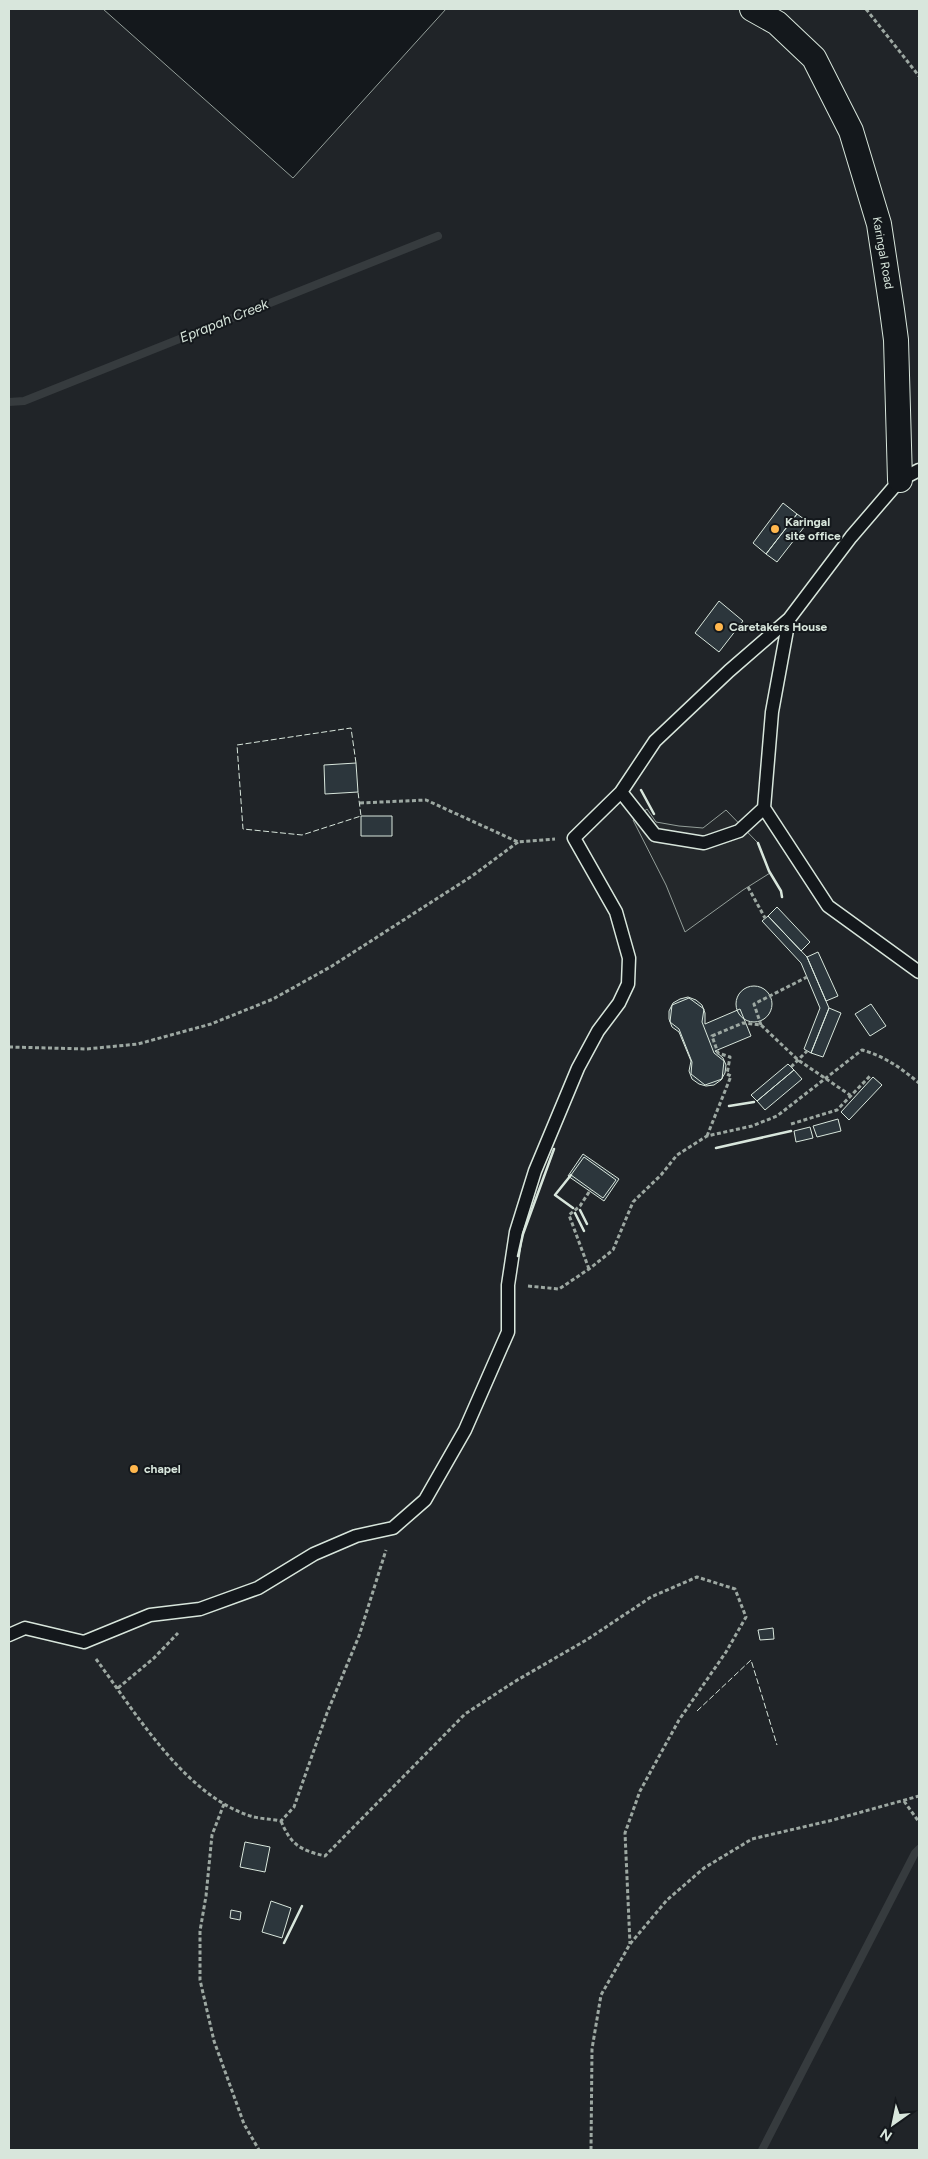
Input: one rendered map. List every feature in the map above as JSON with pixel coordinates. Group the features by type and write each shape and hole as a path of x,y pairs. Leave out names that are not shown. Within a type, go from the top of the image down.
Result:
{"street":[{"name":"Karingal Road","path":"752,9 777,23 814,58 850,131 879,224 896,340 910,475"}],"lane":[{"path":"9,1635 25,1628 84,1642 150,1615 200,1609 258,1588 314,1554 356,1536 393,1528 425,1500 466,1430 508,1332 508,1285 516,1232 535,1171 578,1068 598,1032 619,1003 628,984 629,958 616,912 574,838 621,792 655,741 729,671 789,619 851,536 910,475"},
{"path":"789,619 772,712 764,808 828,906 919,972"},
{"path":"621,792 655,835 704,843 739,831 764,808"}],"path":[{"path":"866,9 919,76"},
{"path":"360,803 426,800 518,842 574,838"},
{"path":"9,1047 86,1049 138,1044 212,1024 273,999 332,966 472,876 518,842"},
{"path":"748,887 765,918"},
{"path":"807,977 754,1004 761,1025 798,1060 850,1095"},
{"path":"707,1136 731,1076 727,1074 730,1057 718,1053 712,1036 744,1023 761,1025"},
{"path":"508,1285 559,1289 590,1269 613,1250 633,1202 661,1175 677,1155 707,1136 752,1126 776,1116 862,1050 877,1054 901,1068 919,1083"},
{"path":"791,1067 807,1051"},
{"path":"791,1124 837,1110 870,1076"},
{"path":"590,1269 569,1215 580,1206 591,1189"},
{"path":"281,1821 294,1807 327,1713 359,1636 393,1528"},
{"path":"281,1821 287,1836 304,1851 325,1856 465,1714 514,1682 588,1639 651,1597 697,1577 735,1588 746,1618 726,1652 679,1720 640,1791 625,1833 630,1944"},
{"path":"118,1688 154,1658 200,1609"},
{"path":"84,1642 179,1767 224,1804 254,1817 281,1821"},
{"path":"592,2150 592,2048 601,1995 630,1944 667,1900 704,1868 752,1839 919,1796"},
{"path":"904,1801 919,1822"},
{"path":"224,1804 212,1835 206,1896 200,1931 200,1980 214,2041 244,2124 259,2150"}],"shaded area":[{"path":"9,9 103,9 293,178 446,9 919,9 919,2150 9,2150"},
{"path":"647,809 656,822 703,828 726,810 758,843 770,873 685,932 666,885 633,820"}],"building":[{"name":"Karingal site office","path":"783,503 797,514 766,554 753,543"},
{"path":"797,514 808,522 777,562 766,554"},
{"name":"Caretakers House","path":"719,601 743,621 719,652 695,633"},
{"path":"356,763 358,792 325,794 324,765"},
{"path":"361,816 392,816 392,836 361,836"},
{"path":"777,907 810,942 801,951 768,916"},
{"path":"768,916 807,957 829,1008 811,1053 804,1049 820,1008 801,963 762,921"},
{"path":"818,952 838,996 826,1001 807,957"},
{"path":"754,986 761,987 767,991 771,997 771,1011 767,1017 761,1021 754,1022 747,1021 741,1017 737,1011 736,1004 737,997 741,991 747,987"},
{"path":"688,997 702,1005 705,1013 705,1024 740,1009 751,1036 715,1051 723,1058 726,1065 725,1073 721,1080 714,1085 706,1086 692,1079 689,1071 691,1061 679,1032 672,1027 669,1019 669,1011 673,1003"},
{"path":"689,998 704,1009 702,1022 714,1053 724,1061 722,1079 705,1085 691,1074 692,1062 679,1029 670,1022 672,1005"},
{"path":"871,1004 886,1026 870,1036 855,1014"},
{"path":"829,1008 841,1013 823,1057 811,1053"},
{"path":"788,1064 794,1070 757,1101 751,1095"},
{"path":"794,1070 802,1079 765,1110 757,1101"},
{"path":"873,1077 882,1085 849,1120 841,1112"},
{"path":"838,1119 841,1131 817,1137 813,1126"},
{"path":"810,1127 813,1138 796,1142 794,1131"},
{"path":"583,1154 619,1179 604,1201 568,1176"},
{"path":"584,1157 616,1180 603,1198 571,1175"},
{"path":"773,1628 774,1639 760,1640 758,1630"},
{"path":"245,1842 270,1847 265,1872 240,1867"},
{"path":"271,1901 291,1908 282,1938 262,1932"},
{"path":"231,1910 241,1912 240,1920 230,1918"}],"waterway":[{"name":"Eprapah Creek","path":"9,402 24,401 438,236"},
{"path":"762,2150 915,1853 919,1849"}],"fence":[{"path":"356,763 351,728 237,745 243,829 302,835 361,816 358,792"},
{"path":"697,1711 751,1660 777,1745"}],"wall":[{"path":"641,790 654,814"},
{"path":"758,843 769,871 781,891 782,897"},
{"path":"729,1106 754,1102"},
{"path":"716,1148 791,1131"},
{"path":"518,1256 523,1234 554,1149"},
{"path":"571,1175 555,1195 573,1208"},
{"path":"580,1210 587,1224"},
{"path":"575,1213 584,1231"},
{"path":"284,1943 302,1906"}],"place":[{"name":"Karingal site office","path":"775,529"},
{"name":"Caretakers House","path":"719,627"},
{"name":"chapel","path":"134,1469"}]}
